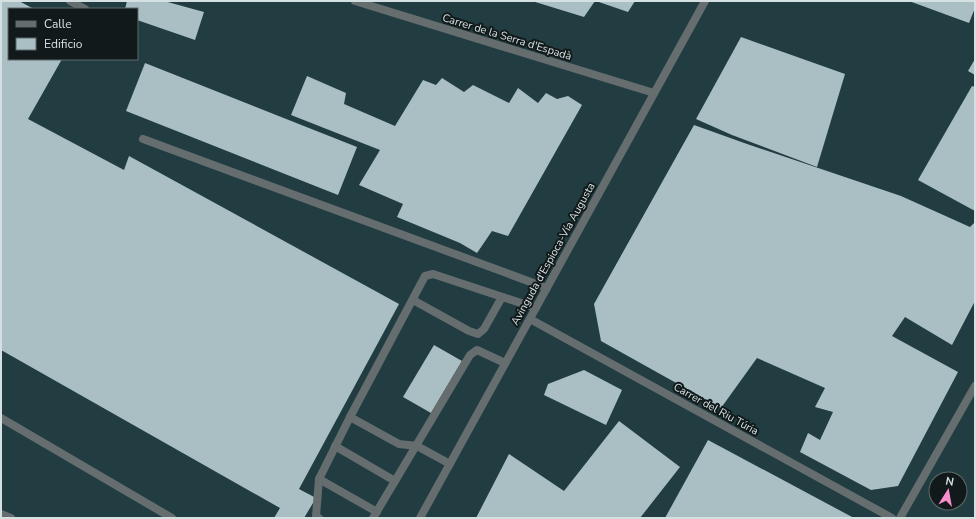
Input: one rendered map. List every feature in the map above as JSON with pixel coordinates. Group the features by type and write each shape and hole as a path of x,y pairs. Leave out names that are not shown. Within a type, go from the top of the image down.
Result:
{"street":[{"path":"70,1 83,8"},
{"name":"Carrer de la Serra d'Espadà","path":"355,1 654,93"},
{"name":"Avinguda d'Espioca-Vía Augusta","path":"420,518 705,1"},
{"path":"143,139 547,288"},
{"path":"319,518 316,516 319,479 350,417 425,276 433,274 536,308"},
{"path":"413,300 469,331 478,334 484,329 502,297"},
{"name":"Carrer del Riu Túria","path":"530,319 892,518"},
{"path":"319,479 375,515 470,355 477,350 505,363"},
{"path":"900,518 975,386"},
{"path":"350,417 399,444 417,446 450,464"},
{"path":"1,418 172,518"},
{"path":"335,446 395,481"},
{"path":"1,514 11,518"}],"shaded area":[{"path":"1,1 975,1 975,518 1,518"}],"building":[{"path":"1,1 19,1 32,8 8,8 8,60 61,60 28,119 124,170 129,156 399,304 299,489 316,498 304,518 274,518 280,508 1,350"},
{"path":"127,1 164,1 204,12 195,40 138,20 138,8 125,8"},
{"path":"532,1 595,1 584,17"},
{"path":"596,1 635,1 628,12"},
{"path":"909,1 975,1 975,8 969,23"},
{"path":"741,37 845,74 817,167 732,135 696,119"},
{"path":"975,59 975,75 968,71"},
{"path":"145,63 357,147 338,195 126,111"},
{"path":"307,76 346,93 344,104 395,126 423,80 436,85 442,78 464,92 473,85 509,103 518,88 538,103 546,93 557,99 568,96 582,105 508,236 492,231 477,253 460,243 397,217 403,204 359,185 380,150 291,115"},
{"path":"972,86 975,87 975,211 918,180"},
{"path":"694,125 901,196 970,227 975,222 975,301 952,345 905,317 892,336 958,372 898,486 871,490 800,452 808,433 820,440 833,412 815,407 825,388 757,358 721,408 601,341 594,304"},
{"path":"434,345 462,361 431,413 403,397"},
{"path":"584,370 622,390 606,425 544,395 548,384"},
{"path":"619,421 680,467 640,518 476,518 509,454 564,491"},
{"path":"708,440 854,518 665,518"}]}
